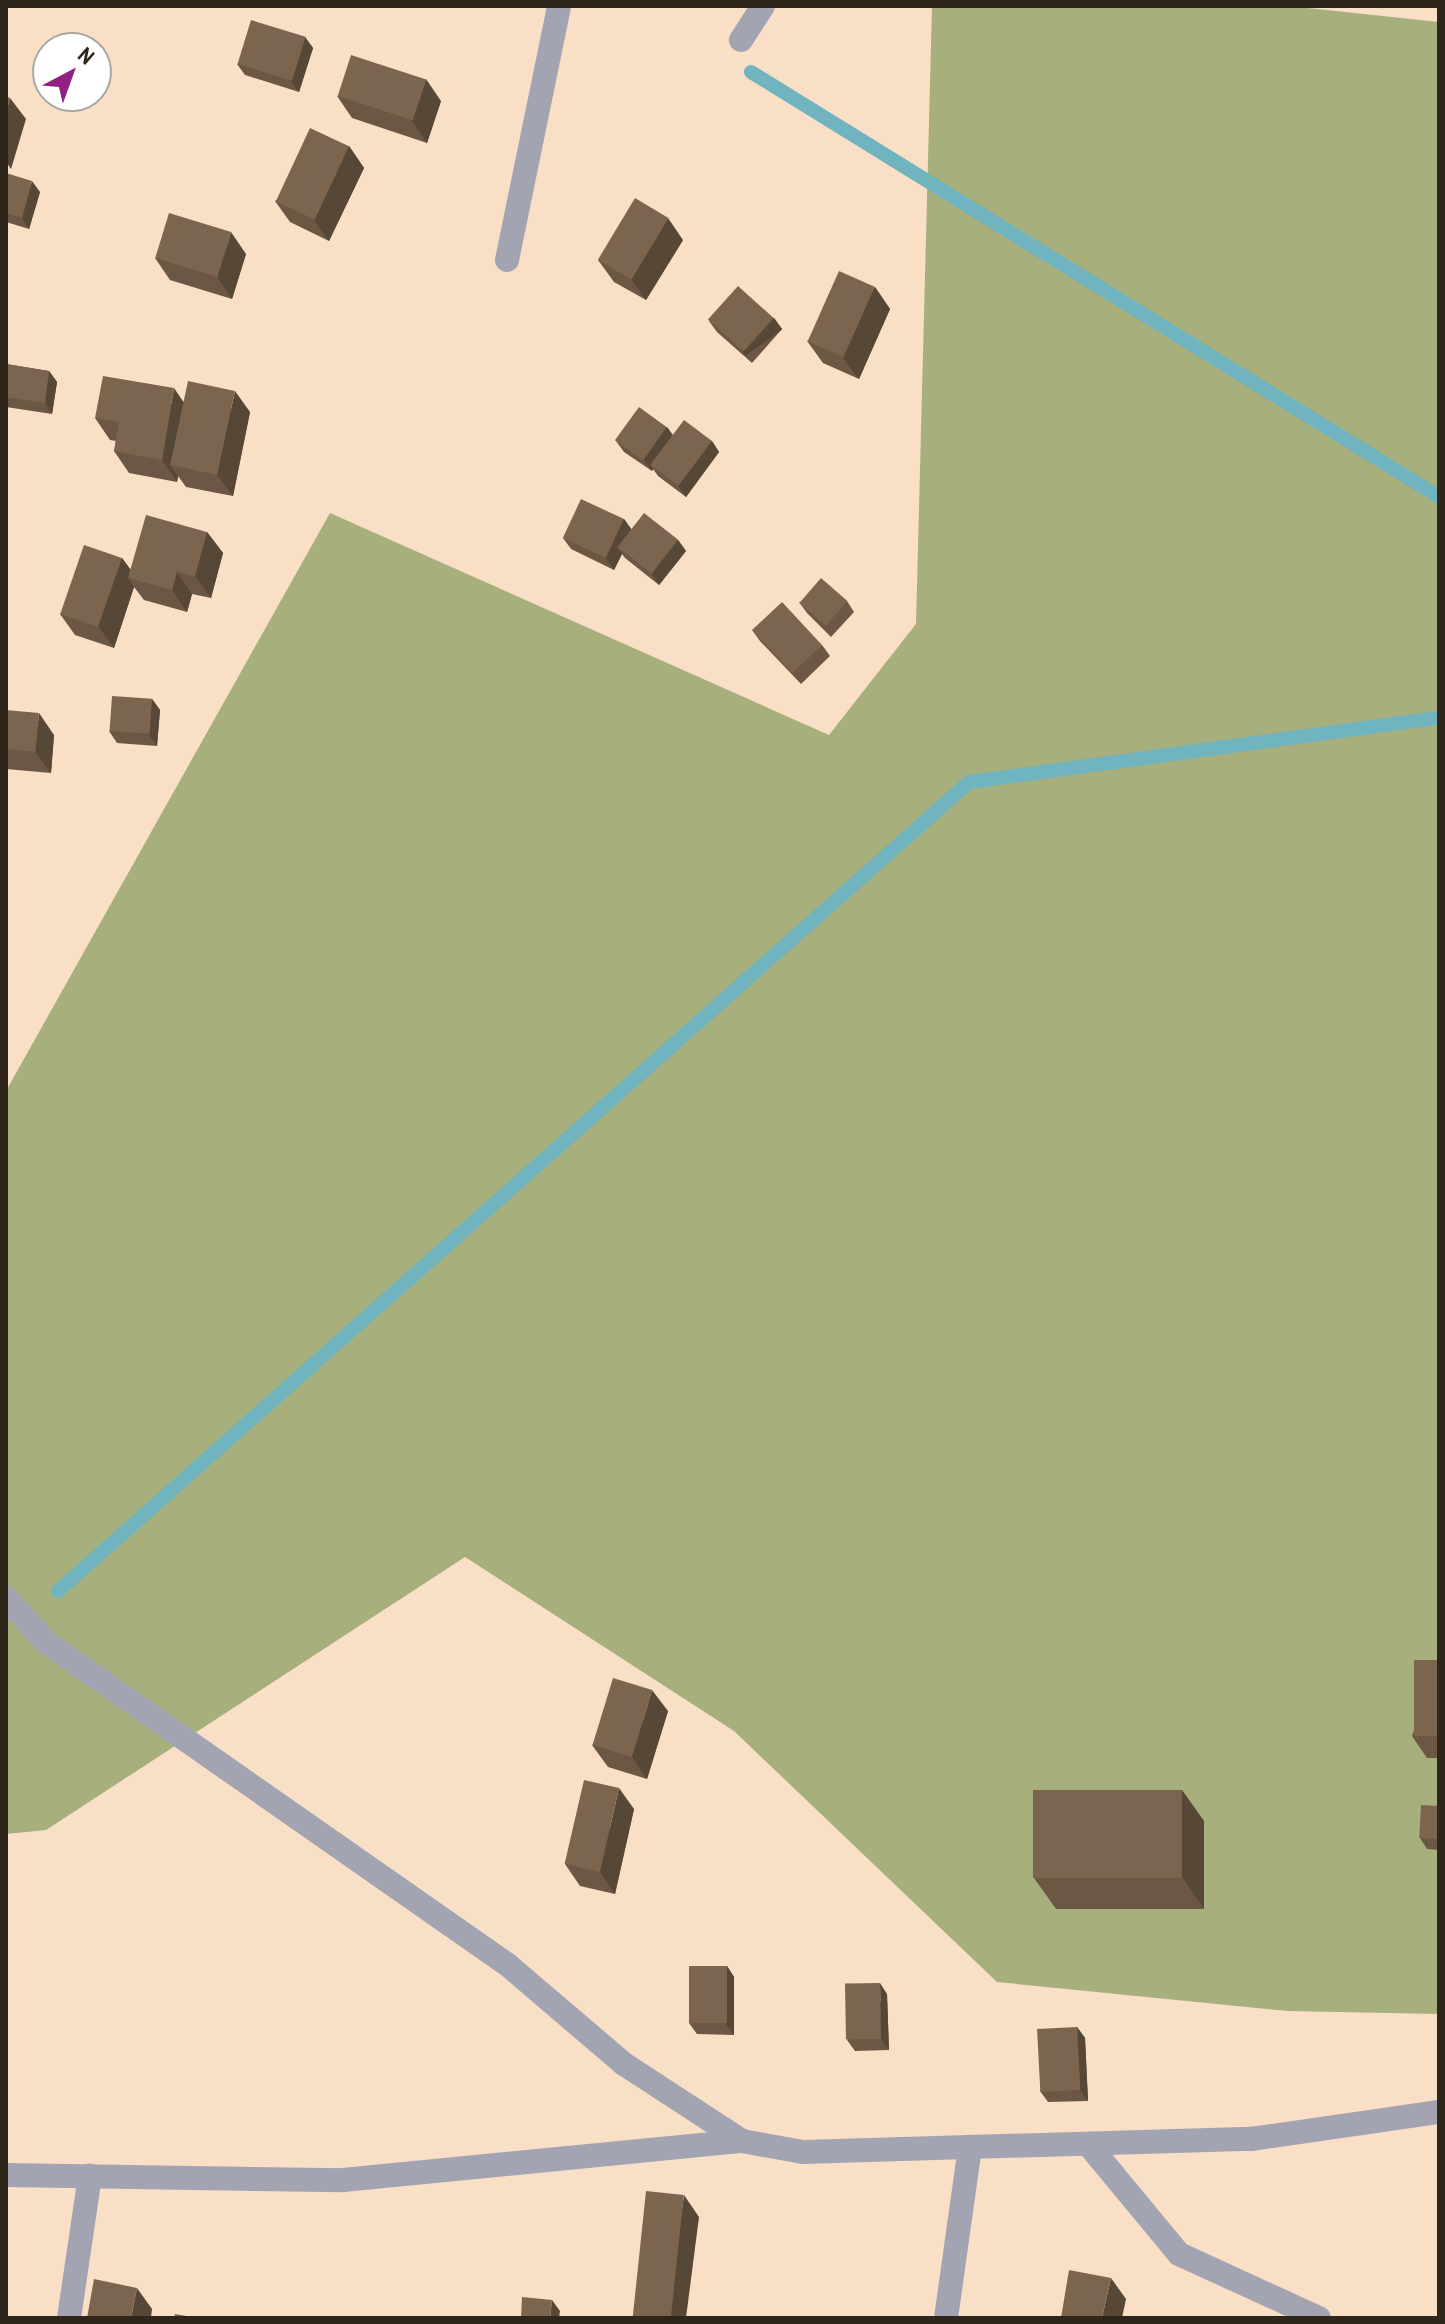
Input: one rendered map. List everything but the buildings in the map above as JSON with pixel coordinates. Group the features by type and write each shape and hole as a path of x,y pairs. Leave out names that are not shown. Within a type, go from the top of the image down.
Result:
{"street":[{"path":"507,260 559,6"},
{"path":"741,40 763,6"},
{"path":"6,1598 47,1643 508,1965 624,2064 742,2141"},
{"path":"6,2175 343,2180 742,2141 803,2152 1251,2139 1439,2112"},
{"path":"1088,2144 1179,2254 1319,2318"},
{"path":"946,2318 970,2147"},
{"path":"69,2318 90,2176"}],"green space":[{"path":"932,6 1289,6 1439,22 1439,2014 1288,2011 997,1982 734,1731 465,1557 46,1830 6,1834 6,1091 330,513 829,735 916,624"}],"waterway":[{"path":"751,72 1439,497"},
{"path":"58,1591 969,782 1439,718"}]}
